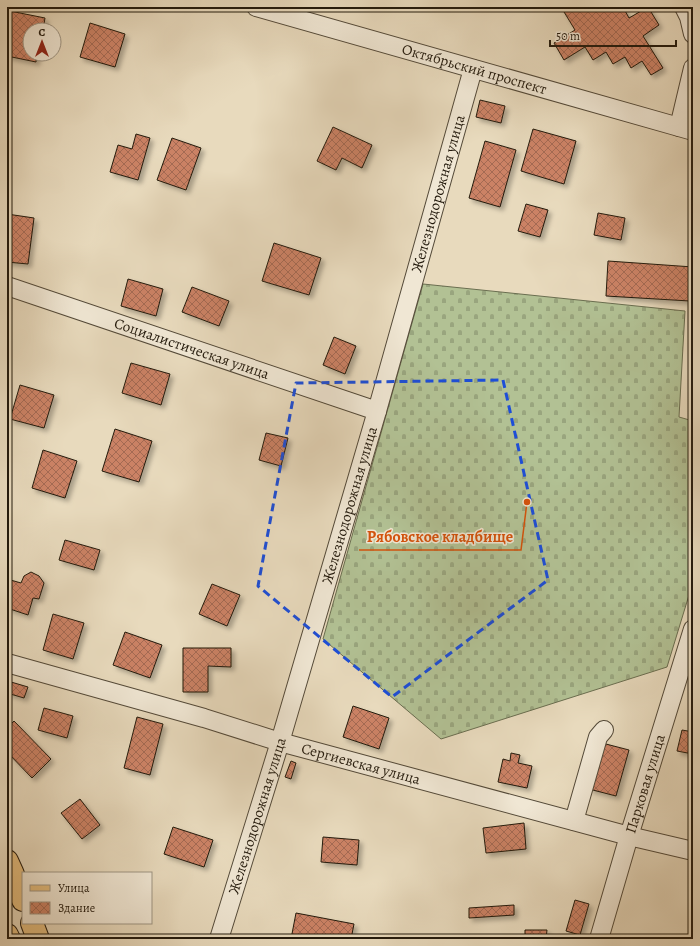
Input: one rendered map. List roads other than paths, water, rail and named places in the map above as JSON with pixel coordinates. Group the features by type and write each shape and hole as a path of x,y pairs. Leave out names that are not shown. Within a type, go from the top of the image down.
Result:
{"main road":[{"path":"7,862 22,897"},
{"path":"32,924 38,939"},
{"path":"7,935 9,939"}],"street":[{"name":"Октябрьский проспект","path":"256,7 686,129"},
{"path":"686,129 693,68"},
{"name":"Железнодорожная улица","path":"219,939 280,742 377,410 473,69"},
{"name":"Социалистическая улица","path":"7,286 377,410"},
{"name":"Парковая улица","path":"599,939 693,629"},
{"name":"Сергиевская улица","path":"7,663 204,718 280,742 630,836 693,851"},
{"path":"574,821 598,736 604,730"}],"place":[{"name":"Рябовское кладбище","path":"527,502"}]}
